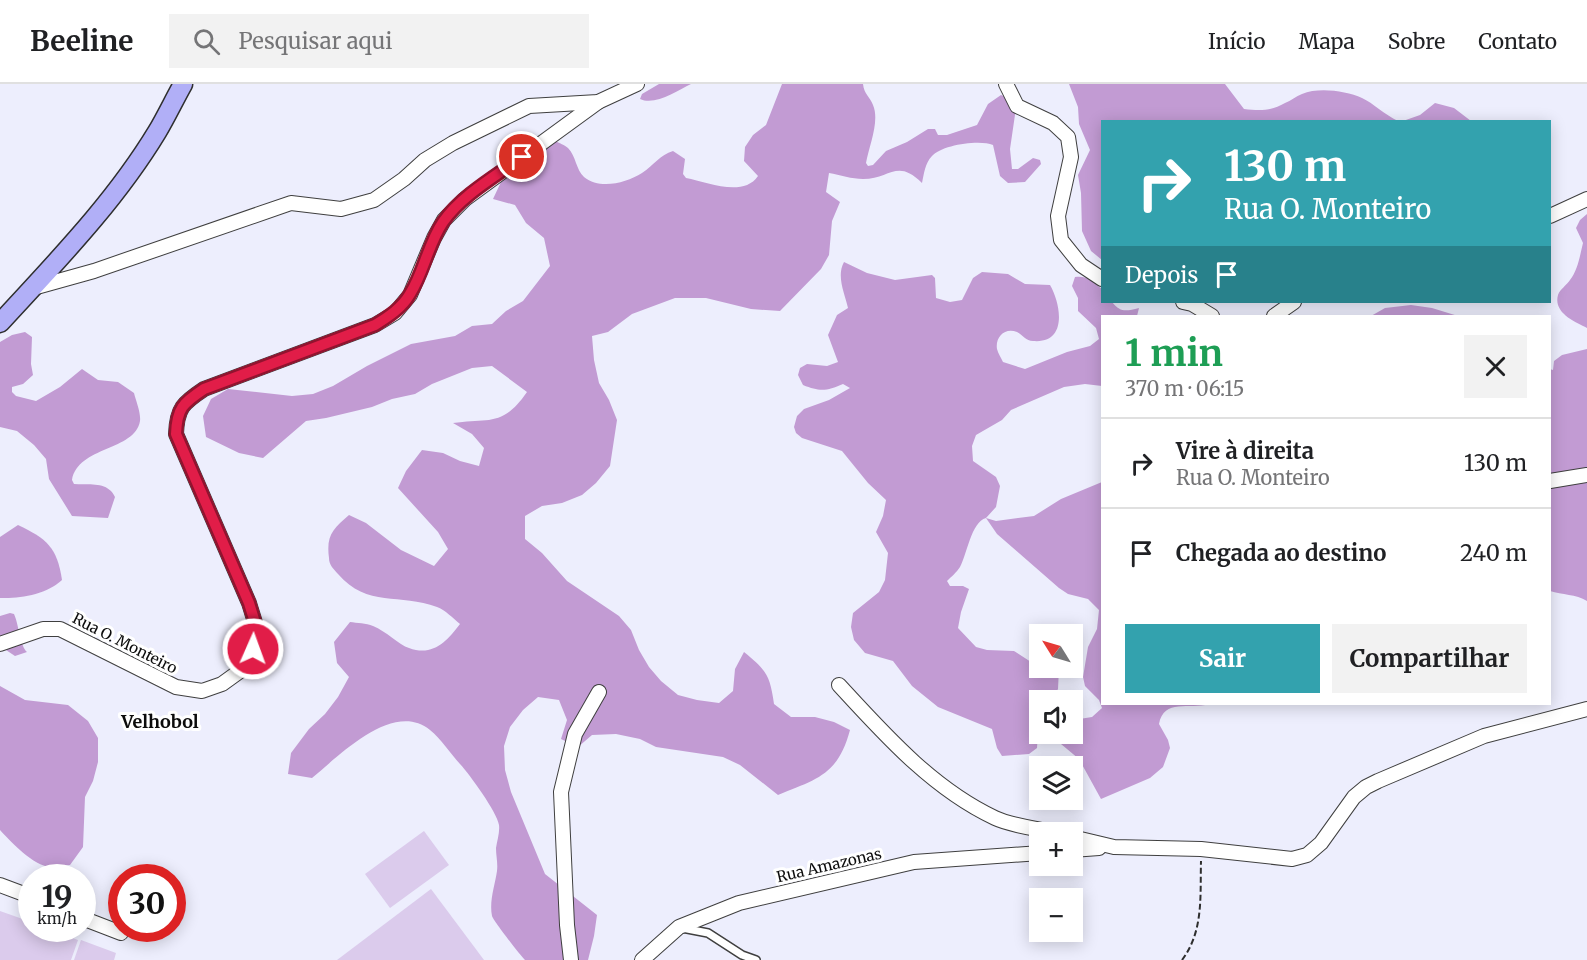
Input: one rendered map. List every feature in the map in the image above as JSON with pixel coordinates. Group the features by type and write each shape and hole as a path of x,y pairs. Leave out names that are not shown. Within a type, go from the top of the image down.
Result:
{"street":[{"path":"0,323 99,212 130,173 157,132 183,84"},
{"path":"33,288 94,271 291,203 340,208 374,200 425,160 453,143 529,106 598,102 637,84"},
{"path":"1006,84 1017,106 1053,123 1068,137 1071,157 1058,216 1061,240 1081,265 1101,278"},
{"name":"Rua O. Monteiro","path":"0,644 43,629 60,629 176,687 202,691 222,684 240,670 253,649 257,629 249,603 176,434 177,416 185,402 204,389 375,325 394,313 410,295 439,229 458,206 598,102"},
{"path":"1551,216 1587,199"},
{"path":"1188,303 1210,315"},
{"path":"1275,315 1293,303"},
{"path":"1551,482 1587,475"},
{"path":"840,685 881,731 955,796 997,819 1029,826"},
{"path":"571,960 567,925 561,792 575,734 599,692"},
{"path":"1083,849 1113,847 1201,849 1292,859 1307,855 1321,843 1354,797 1372,784 1423,760 1484,736 1587,709"},
{"path":"1083,840 1113,847"},
{"name":"Rua Amazonas","path":"642,960 680,927 739,903 914,862 1029,854"},
{"path":"0,885 18,892"}],"lane":[{"path":"680,927 708,933 742,955 756,960"}],"path":[{"path":"1182,960 1199,922 1201,849"}],"shaded area":[{"path":"659,84 691,84 659,99 646,101 640,99 642,94"},
{"path":"782,84 863,84 875,111 873,134 866,163 868,166 873,165 886,151 928,129 935,129 938,135 947,135 977,125 988,104 1001,95 1010,99 1016,108 1010,149 1012,169 1018,169 1033,158 1040,160 1041,164 1025,182 1008,183 1000,176 993,145 970,143 952,146 932,156 925,169 922,183 906,172 899,171 863,179 829,173 826,192 840,202 832,221 829,255 821,269 780,311 751,309 706,298 675,298 632,314 608,332 592,336 599,383 617,420 610,466 582,495 562,503 542,506 525,516 525,539 542,553 567,581 619,616 631,630 649,667 678,695 719,703 733,691 735,669 744,652 766,674 774,704 791,717 815,717 834,722 850,730 839,757 832,766 815,779 778,795 740,765 723,757 656,747 640,739 616,734 592,735 578,747 561,739 567,720 559,700 538,697 523,710 510,727 504,746 505,770 511,792 545,874 597,915 588,960 525,960 492,916 499,834 497,819 470,776 430,730 415,723 400,722 384,726 351,745 312,778 288,774 291,753 338,697 349,677 337,663 334,642 350,622 373,626 405,646 418,650 439,646 460,624 437,607 372,596 349,585 330,563 328,550 332,533 349,515 366,523 401,550 434,566 448,549 438,532 398,488 406,471 422,450 443,453 479,466 484,448 472,434 453,423 503,416 527,392 492,366 472,368 432,384 415,394 392,399 372,407 306,421 263,458 239,453 206,437 203,416 211,399 228,389 292,396 313,394 333,386 411,344 455,336 472,326 492,324 506,311 523,301 550,266 544,238 526,223 515,205 493,199 501,182 518,165 555,141 571,151 584,177 598,183 613,184 628,180 673,151 685,159 683,174 686,178 724,187 751,183 758,176 744,161 745,147 753,135 766,125"},
{"path":"1069,84 1225,84 1244,109 1275,108 1309,92 1332,91 1362,98 1396,120 1101,120 1101,259 1091,251 1082,231 1078,175 1090,150 1079,124 1078,107"},
{"path":"1435,103 1454,108 1470,120 1406,120 1420,115"},
{"path":"1587,214 1587,328 1566,316 1557,301 1559,293 1573,276 1577,267 1583,243 1576,228"},
{"path":"844,262 867,273 895,280 932,275 935,278 936,298 950,302 962,300 973,278 982,272 1008,274 1025,284 1050,285 1059,312 1057,330 1052,336 1044,340 1031,341 1017,332 1009,331 999,337 997,349 1003,362 1025,369 1067,352 1090,346 1099,339 1096,328 1078,311 1078,298 1072,286 1075,277 1086,278 1101,288 1101,303 1113,303 1124,310 1139,308 1137,315 1101,315 1101,386 1085,384 1064,387 1011,410 1002,420 976,435 972,446 973,461 996,477 1000,486 996,507 977,526 970,539 963,562 947,581 950,586 963,586 969,589 958,628 976,647 987,650 1014,651 1029,661 1029,678 1059,678 1057,690 1029,690 1029,744 1037,744 1037,748 1029,754 1002,756 997,748 992,729 938,707 912,686 893,661 865,653 854,640 851,627 853,613 879,592 885,580 888,553 876,532 883,516 886,500 868,483 842,451 802,438 796,433 794,427 797,416 804,409 829,400 850,388 843,384 828,389 814,389 803,385 798,375 800,368 807,364 827,366 838,362 828,335 837,315 848,308 841,273"},
{"path":"1411,305 1455,315 1373,315 1385,308"},
{"path":"25,332 32,337 33,375 23,384 12,387 12,392 16,396 36,401 60,387 82,369 98,380 118,382 134,393 140,418 136,431 118,444 84,461 76,469 72,480 74,484 103,486 112,492 115,497 108,518 72,516 49,479 46,459 17,431 0,427 0,342 12,335"},
{"path":"1587,349 1587,601 1551,591 1551,369 1553,370 1554,361 1562,355"},
{"path":"1101,482 1101,705 1205,705 1178,706 1166,711 1159,724 1170,748 1163,767 1150,778 1101,799 1083,766 1083,756 1075,756 1061,744 1083,744 1083,718 1092,717 1102,708 1099,700 1085,686 1083,677 1088,647 1097,629 1099,610 1088,599 1068,594 997,534 986,518 996,521 1034,516 1061,499"},
{"path":"18,525 49,545 57,559 62,580 49,589 33,595 0,598 0,537"},
{"path":"14,614 27,652 15,656 0,646 0,616"},
{"path":"0,686 25,700 68,705 88,721 98,738 98,762 93,781 85,797 83,847 71,864 40,864 23,853 0,830"},
{"path":"424,831 449,865 390,908 365,874"},
{"path":"431,889 484,960 337,960"},
{"path":"0,911 18,917 18,942 77,942 71,960 0,960"},
{"path":"80,942 116,953 114,960 74,960"}],"district":[{"name":"Velhobol","path":"160,721"}],"route":[{"path":"253,649 257,629 249,603 176,434 177,416 185,402 204,389 375,325 394,313 410,295 444,220 465,199 522,157"}]}
